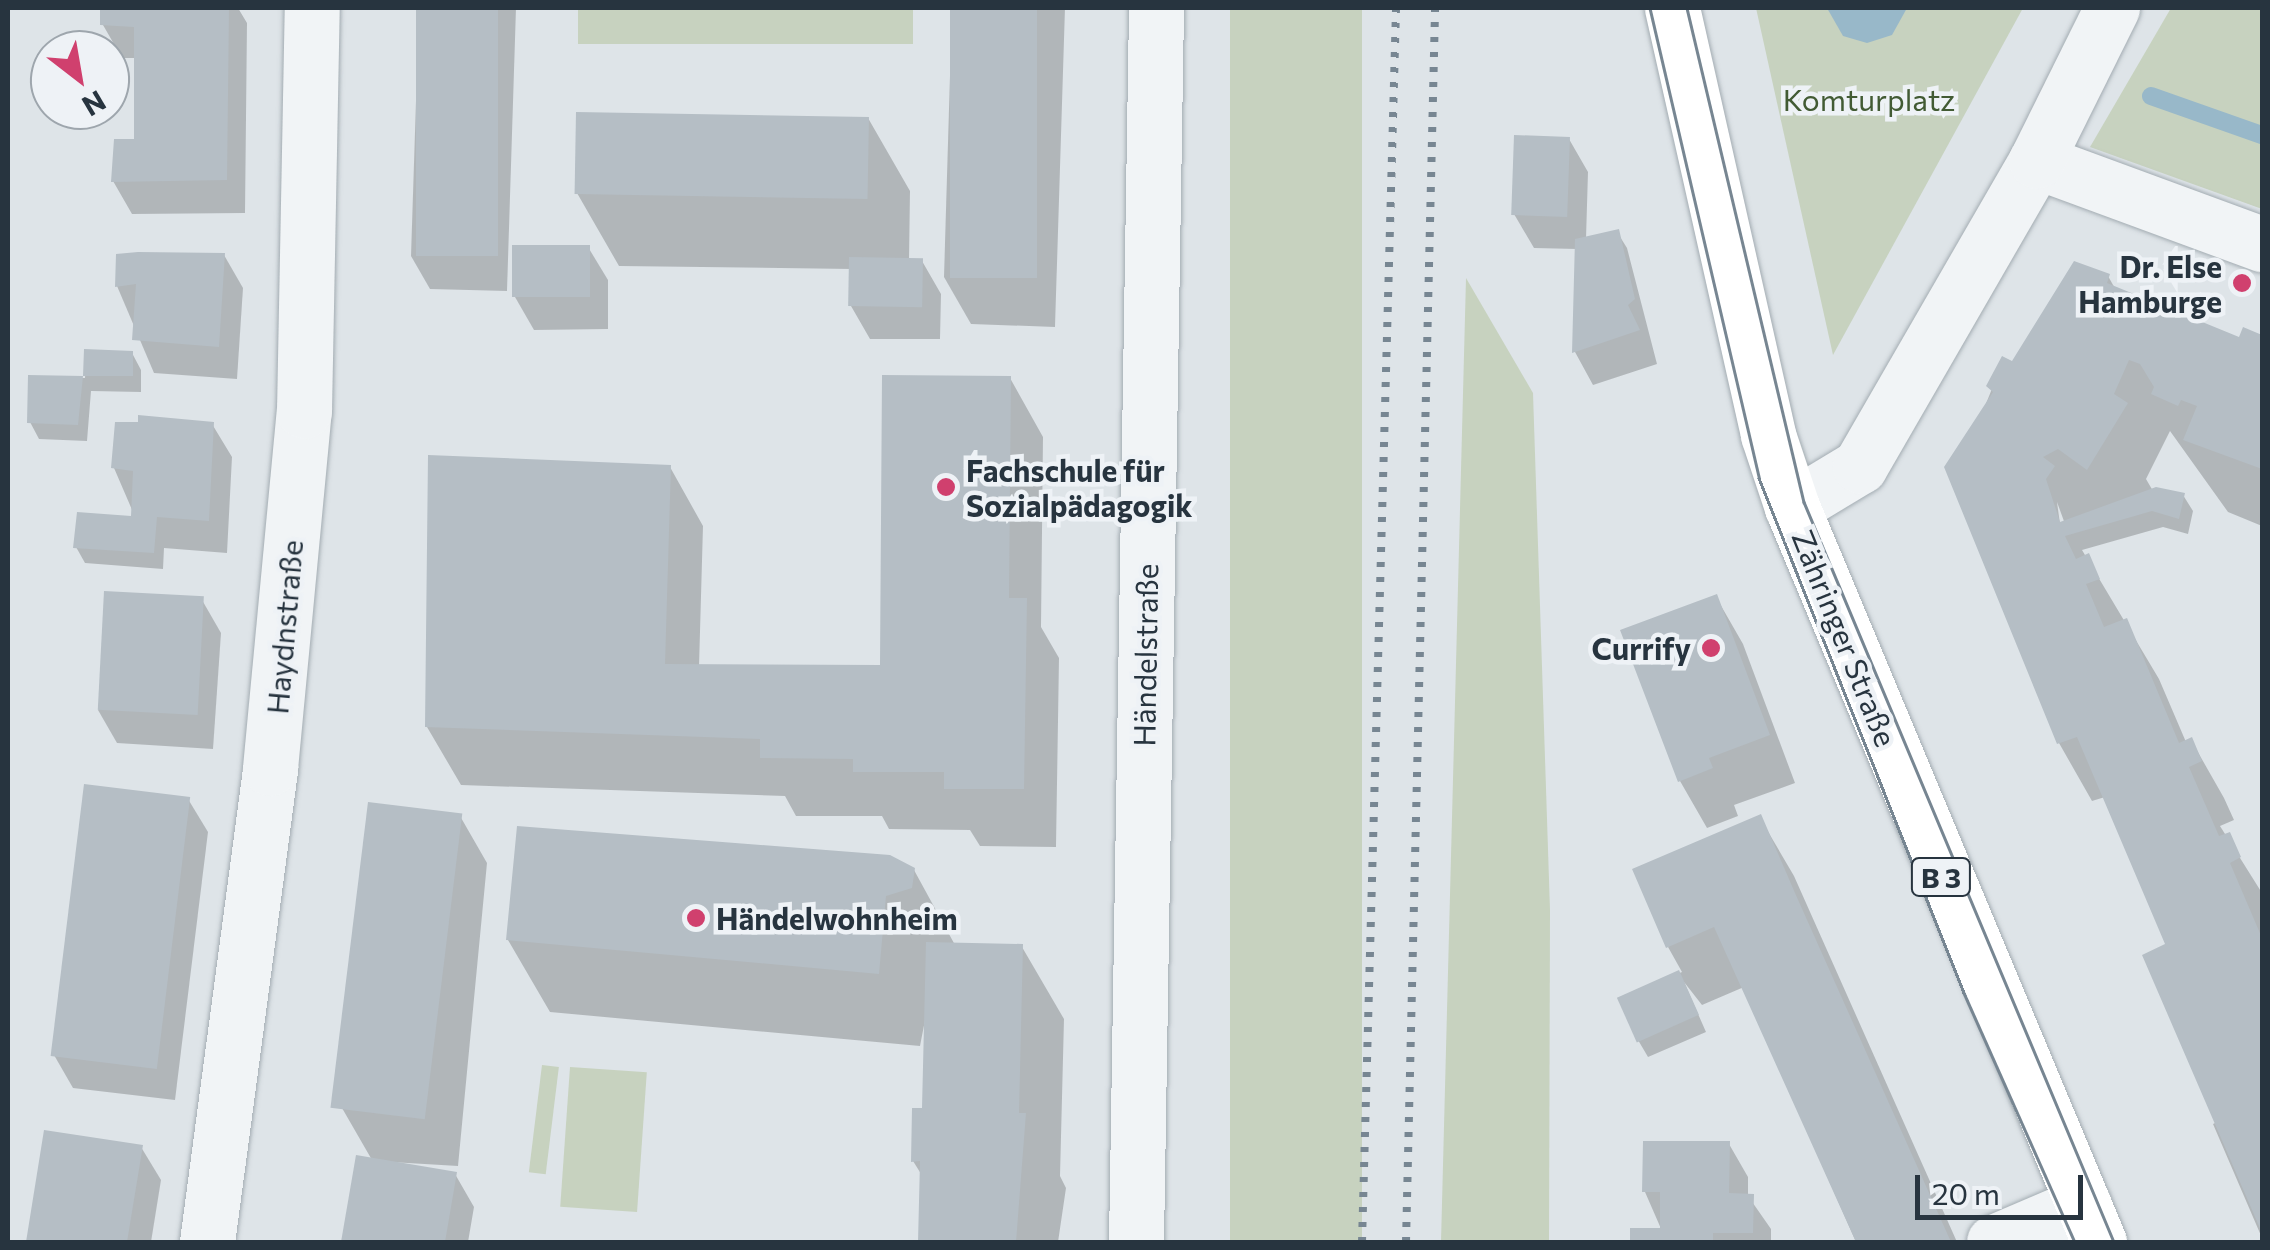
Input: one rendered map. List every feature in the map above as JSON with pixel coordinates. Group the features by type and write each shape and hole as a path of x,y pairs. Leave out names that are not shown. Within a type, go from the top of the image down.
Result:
{"main road":[{"name":"Zähringer Straße","path":"1672,8 1768,435 1792,507 2091,1223"}],"street":[{"name":"Haydnstraße","path":"207,1242 270,768 304,411 312,8"},
{"name":"Händelstraße","path":"1136,1242 1156,8"},
{"path":"1792,507 1860,466 2036,160 2112,8"},
{"path":"2036,160 2262,244"},
{"path":"1994,1242 2091,1223"}],"green space":[{"path":"578,8 913,8 913,44 578,44"},
{"path":"1230,8 1362,8 1362,1242 1230,1242"},
{"name":"Komturplatz","path":"1756,8 2023,8 1833,355"},
{"path":"2171,8 2262,8 2262,209 2090,147"},
{"path":"1466,278 1533,393 1550,910 1549,1242 1441,1242"},
{"path":"542,1065 559,1067 546,1174 529,1172"},
{"path":"570,1067 647,1072 637,1212 560,1207"}],"water":[{"path":"1827,8 1907,8 1892,35 1867,43 1843,36"}],"building":[{"path":"100,8 229,8 227,180 111,182 114,139 134,139 134,27 100,25"},
{"path":"416,8 498,8 498,256 416,256"},
{"path":"950,8 1037,8 1037,278 950,278"},
{"path":"576,112 869,117 868,199 575,194"},
{"path":"1514,135 1570,137 1567,217 1511,215"},
{"path":"1619,229 1635,299 1628,305 1640,330 1572,353 1575,239"},
{"path":"512,245 590,245 590,297 512,297"},
{"path":"225,253 219,347 132,340 136,284 115,287 116,254"},
{"path":"849,257 923,258 922,307 848,306"},
{"path":"2074,261 2110,274 2107,283 2239,337 2243,327 2262,335 2262,469 2183,440 2197,406 2181,400 2178,406 2151,394 2154,387 2140,364 2129,360 2114,394 2128,403 2087,470 2058,449 2043,457 2055,466 2046,479 2060,522 2156,487 2185,493 2179,519 2152,511 2065,536 2076,559 2089,553 2100,579 2086,584 2104,627 2127,618 2179,743 2192,737 2202,761 2189,767 2219,836 2230,832 2241,857 2230,863 2262,938 2262,1233 2142,955 2165,944 2077,737 2057,744 1944,467 1993,392 1986,386 2002,356 2012,361"},
{"path":"84,349 133,351 133,376 83,376"},
{"path":"28,375 83,376 78,425 27,423"},
{"path":"882,375 1011,376 1009,598 1027,598 1024,789 944,789 944,772 853,772 853,759 760,758 760,739 425,727 428,455 671,465 665,664 880,665"},
{"path":"138,415 214,422 209,521 157,517 154,553 73,548 77,512 131,516 133,471 111,468 115,422 138,422"},
{"path":"104,591 204,596 198,715 98,710"},
{"path":"1717,594 1770,735 1709,758 1713,768 1678,782 1620,630"},
{"path":"84,784 190,797 157,1069 51,1056"},
{"path":"368,802 462,814 425,1119 330,1108"},
{"path":"1761,814 1951,1242 1856,1242 1714,927 1666,948 1632,869"},
{"name":"Händelwohnheim","path":"517,826 890,855 915,868 912,888 886,896 879,974 506,940"},
{"name":"Händelwohnheim","path":"926,942 1023,944 1019,1113 1026,1113 1016,1242 918,1242 920,1161 911,1162 912,1108 922,1108"},
{"path":"1679,970 1699,1015 1637,1042 1617,998"},
{"path":"44,1130 143,1145 127,1242 26,1242"},
{"path":"1643,1141 1730,1141 1729,1193 1754,1194 1753,1233 1713,1233 1713,1242 1630,1242 1630,1228 1660,1228 1660,1192 1642,1192"},
{"path":"356,1155 457,1172 445,1242 341,1242"}],"waterway":[{"path":"2151,96 2262,135"}],"tram line":[{"path":"1650,8 1759,478 1964,993 2075,1242"},
{"path":"1687,8 1804,502 2114,1242"}],"railway":[{"path":"1362,1242 1396,8"},
{"path":"1406,1242 1435,8"}],"place":[{"name":"Dr. Else Hamburge","path":"2242,283"},
{"name":"Fachschule für Sozialpädagogik","path":"946,487"},
{"name":"Currify","path":"1711,648"},
{"name":"Händelwohnheim","path":"696,918"}]}
